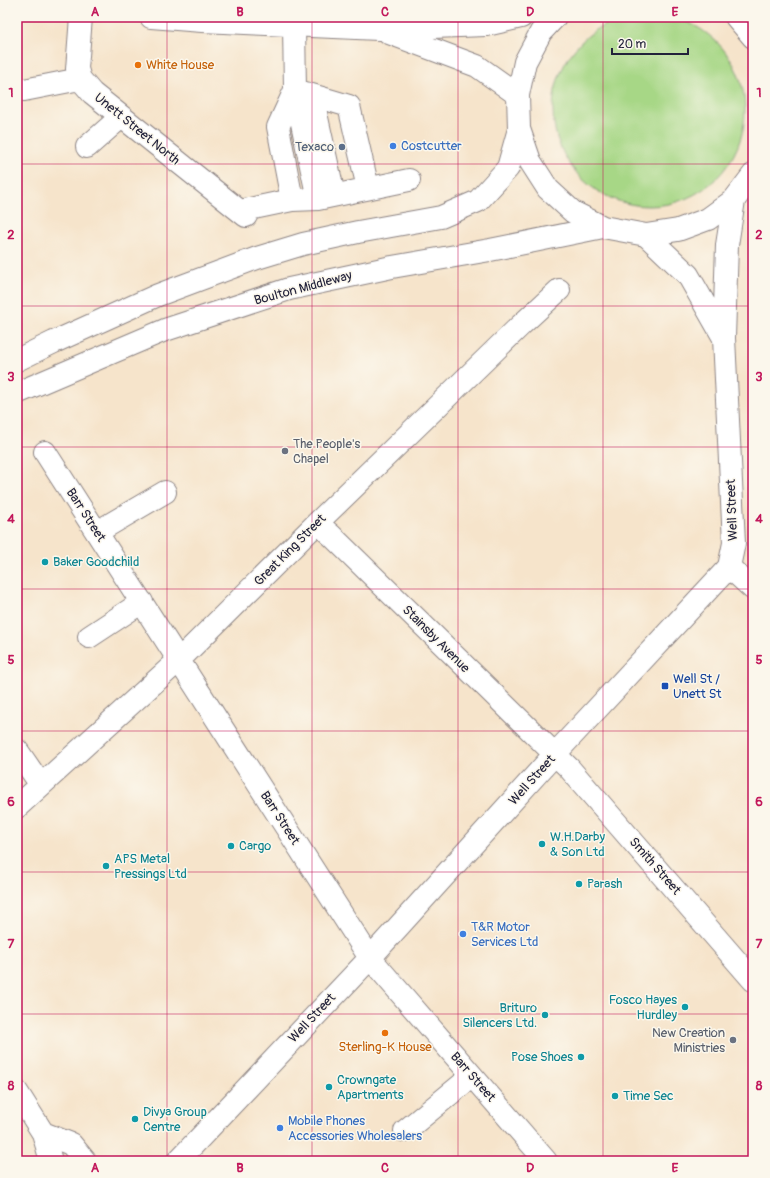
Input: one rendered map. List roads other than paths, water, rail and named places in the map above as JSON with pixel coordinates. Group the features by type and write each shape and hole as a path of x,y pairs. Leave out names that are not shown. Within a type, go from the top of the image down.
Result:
{"main road":[{"path":"24,90 80,79 76,69 81,17"},
{"path":"151,17 202,21 379,29 486,25 521,17"},
{"path":"556,17 541,32 525,62 518,96 519,129 530,161 548,189 573,212 603,227 646,234 678,230 708,218 734,200 753,175"},
{"path":"736,17 753,37"},
{"path":"294,25 311,95 341,189"},
{"path":"379,29 477,66 518,96"},
{"name":"Unett Street North","path":"80,79 92,93 243,214 292,200"},
{"path":"311,95 341,189"},
{"path":"311,95 278,127 292,200 341,189 409,180"},
{"path":"87,147 121,116"},
{"path":"17,360 158,295 257,258 303,244 358,232 441,217 478,201 508,168 519,129"},
{"name":"Well Street","path":"178,1161 370,958 554,755 729,567 734,543 724,338 727,246 734,200"},
{"name":"Boulton Middleway","path":"17,393 165,330 289,289 392,267 490,250 603,227"},
{"name":"Well Street","path":"646,234 688,275 724,338"},
{"name":"Great King Street","path":"17,807 179,660 317,523 559,290"},
{"name":"Barr Street","path":"45,452 370,958 546,1161"},
{"path":"97,532 165,492"},
{"name":"Stainsby Avenue","path":"317,523 331,535 554,755"},
{"path":"729,567 753,589"},
{"path":"89,637 142,602"},
{"path":"17,750 41,785"},
{"name":"Smith Street","path":"554,755 569,768 753,980"},
{"path":"405,1130 472,1076"},
{"path":"17,1092 43,1133 51,1161"},
{"path":"43,1133 71,1144 85,1161"}],"place":[{"name":"White House","path":"138,65"},
{"name":"Costcutter","path":"393,146"},
{"name":"Texaco","path":"342,147"},
{"name":"The People's Chapel","path":"285,451"},
{"name":"Baker Goodchild","path":"45,562"},
{"name":"Well St / Unett St","path":"665,686"},
{"name":"W.H.Darby & Son Ltd","path":"542,844"},
{"name":"Cargo","path":"231,846"},
{"name":"APS Metal Pressings Ltd","path":"106,866"},
{"name":"Parash","path":"579,884"},
{"name":"T&R Motor Services Ltd","path":"463,934"},
{"name":"Fosco Hayes Hurdley","path":"685,1007"},
{"name":"Brituro Silencers Ltd.","path":"545,1015"},
{"name":"Sterling-K House","path":"385,1033"},
{"name":"New Creation Ministries","path":"733,1040"},
{"name":"Pose Shoes","path":"581,1057"},
{"name":"Crowngate Apartments","path":"329,1087"},
{"name":"Time Sec","path":"615,1096"},
{"name":"Divya Group Centre","path":"135,1119"},
{"name":"Mobile Phones Accessories Wholesalers","path":"280,1128"}]}
